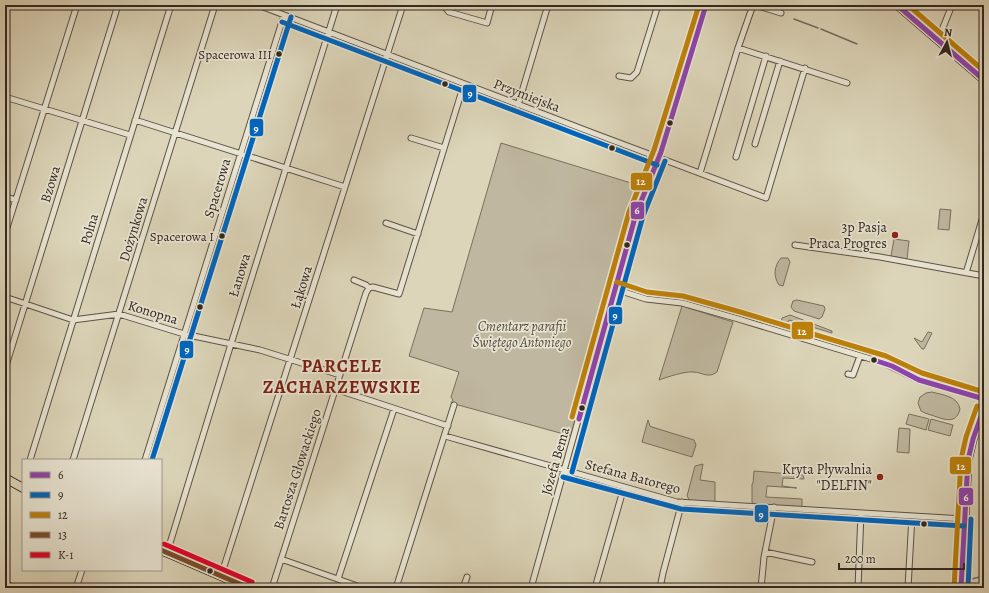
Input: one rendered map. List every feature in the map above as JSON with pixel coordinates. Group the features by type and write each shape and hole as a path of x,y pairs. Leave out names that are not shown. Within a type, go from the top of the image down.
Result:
{"main road":[{"path":"897,5 984,80"},
{"path":"961,588 968,460 984,408"},
{"path":"968,470 984,419"},
{"path":"5,478 22,486"},
{"path":"164,552 249,588"}],"street":[{"path":"5,234 77,5"},
{"name":"Bzowa","path":"5,370 118,5"},
{"name":"Polna","path":"30,459 171,5"},
{"name":"Dożynkowa","path":"73,459 215,5"},
{"name":"Przymiejska","path":"258,5 766,198 805,68"},
{"name":"Łanowa","path":"164,552 337,5"},
{"name":"Łąkowa","path":"221,576 403,5"},
{"path":"443,5 449,12 487,23 492,5"},
{"path":"518,105 548,5"},
{"path":"619,76 631,78 637,72 658,5"},
{"name":"Józefa Bema","path":"531,588 639,208 659,158 706,5"},
{"path":"700,173 738,48 754,5 781,13"},
{"path":"938,40 952,5"},
{"name":"Spacerowa","path":"145,459 284,15"},
{"path":"738,48 805,68 847,83"},
{"path":"736,157 766,56"},
{"path":"755,144 780,61"},
{"path":"354,280 366,284 369,288 373,287 399,294 464,84"},
{"path":"5,97 130,135"},
{"path":"135,120 345,187"},
{"path":"411,138 444,148"},
{"path":"5,197 16,200"},
{"path":"966,273 984,213"},
{"path":"386,223 418,234"},
{"path":"795,245 880,257 984,276"},
{"name":"Bartosza Głowackiego","path":"272,588 366,293 369,288"},
{"path":"615,289 646,299 676,302 701,308 884,363 924,381 984,399"},
{"name":"Konopna","path":"5,297 73,320 119,314 184,334 260,350 340,375"},
{"path":"848,374 853,375 860,356"},
{"path":"335,389 448,426"},
{"path":"396,588 454,405"},
{"path":"338,579 394,409"},
{"name":"Stefana Batorego","path":"445,436 682,502 964,519"},
{"path":"595,588 624,487"},
{"path":"660,588 682,502"},
{"path":"761,588 765,552 774,507"},
{"path":"858,588 861,513"},
{"path":"908,588 912,516"},
{"path":"765,552 812,562"},
{"path":"281,559 363,588"},
{"path":"76,588 82,571"},
{"path":"463,588 467,577"},
{"path":"5,583 14,588"}],"green space":[{"name":"Cmentarz parafii Świętego Antoniego","path":"501,143 642,187 635,206 571,436 451,403 453,400 451,397 459,372 409,356 424,308 452,312"},
{"path":"940,209 951,210 949,230 938,229"},
{"path":"894,239 909,241 907,259 891,256"},
{"path":"781,258 788,258 790,262 783,286 779,285 775,275 777,264"},
{"path":"797,300 824,306 825,309 822,317 819,319 794,311 791,307 793,301"},
{"path":"682,306 733,322 717,372 708,375 696,372 686,372 659,380"},
{"path":"790,315 832,331 832,333 789,320 787,324 781,323 782,318"},
{"path":"928,332 932,333 924,349 922,349 914,338 922,342"},
{"path":"932,392 949,397 956,401 960,409 957,416 948,420 921,411 918,403 920,397 926,393"},
{"path":"909,414 929,419 926,430 906,424"},
{"path":"931,419 953,425 950,436 928,430"},
{"path":"648,420 650,426 652,427 694,440 696,445 692,457 642,442"},
{"path":"899,428 910,429 909,453 897,452"},
{"path":"703,464 700,480 715,482 715,502 690,501 687,496 695,466"},
{"path":"754,471 803,475 804,479 783,478 782,486 797,488 767,486 766,497 802,499 802,507 753,504 752,484"}],"waterway":[{"path":"794,19 818,28"},
{"path":"821,29 857,44"},
{"path":"967,580 984,576"}],"transit line":[{"name":"12","path":"572,417 629,212 654,150 699,5"},
{"name":"6","path":"579,419 636,214 661,152 706,5"},
{"name":"6","path":"897,5 984,80"},
{"name":"12","path":"908,5 984,71"},
{"name":"9","path":"152,459 291,17"},
{"name":"9","path":"282,22 657,165"},
{"name":"9","path":"572,472 643,216 665,161"},
{"name":"12","path":"617,282 647,292 683,296 737,311 886,356 922,373 984,392"},
{"name":"6","path":"874,360 892,366 919,380 984,399"},
{"name":"12","path":"954,588 961,459 966,437 977,406"},
{"name":"6","path":"961,588 968,460 973,439 984,408"},
{"name":"9","path":"563,477 681,509 964,526"},
{"name":"9","path":"968,588 971,519"},
{"name":"K-1","path":"164,544 252,582"},
{"name":"13","path":"162,550 249,588"}],"place":[{"name":"Spacerowa III","path":"279,54"},
{"name":"3p Pasja Praca Progres","path":"895,235"},
{"name":"Spacerowa I","path":"222,236"},
{"name":"Kryta Pływalnia \"DELFIN\"","path":"880,477"}],"district":[{"name":"PARCELE ZACHARZEWSKIE","path":"342,376"}]}
